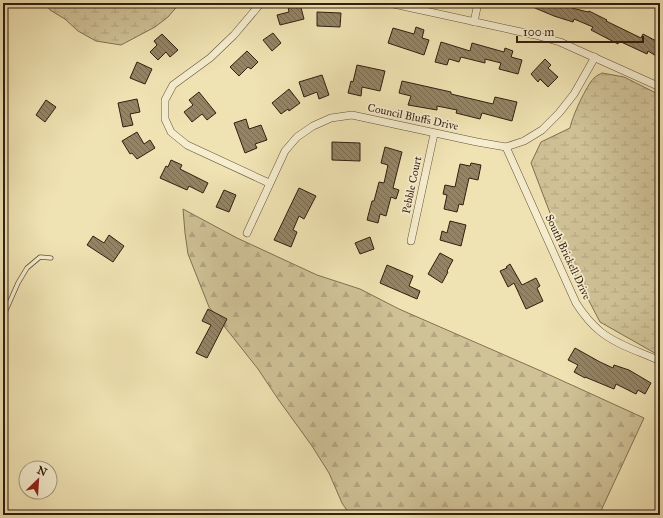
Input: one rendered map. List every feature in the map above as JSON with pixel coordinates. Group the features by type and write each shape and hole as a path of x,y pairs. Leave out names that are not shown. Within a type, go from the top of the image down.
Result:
{"street":[{"path":"261,3 234,35 210,58 173,86 165,100 164,119 171,132 187,146 269,183"},
{"path":"389,3 535,35 560,42 660,87"},
{"path":"474,22 478,3"},
{"name":"Council Bluffs Drive","path":"247,233 285,151 297,137 313,126 331,118 352,115 434,134 506,146 524,141 542,130 559,114 574,94 595,57"},
{"name":"Pebble Court","path":"411,241 434,134"},
{"name":"South Brickell Drive","path":"506,146 576,303 585,316 601,332 613,340 660,361"}],"lane":[{"path":"3,317 18,283 27,268 40,257 50,258"}],"green space":[{"path":"45,3 180,3 168,17 155,27 121,45 96,41 78,31 65,19 50,10"},
{"path":"602,73 624,77 660,95 660,356 600,322 563,251 531,163 541,142 570,128 583,94 594,78"},
{"path":"183,209 237,238 317,275 360,289 399,309 644,418 599,515 350,515 342,503 329,473 312,446 258,369 209,307 188,254"}],"building":[{"path":"523,3 558,3 564,5 565,3 574,3 572,8 589,11 641,38 643,34 660,43 660,53 658,57 648,51 647,54 619,41 618,44 591,30 593,27 574,19 573,22 554,16"},
{"path":"300,4 304,19 280,25 277,15 289,12 288,7"},
{"path":"317,12 341,13 340,27 317,26"},
{"path":"416,27 424,30 422,38 429,40 424,55 388,43 393,28 414,34"},
{"path":"273,33 281,43 272,51 263,40"},
{"path":"162,34 178,50 170,57 166,52 158,60 150,52 157,45 154,41"},
{"path":"441,42 470,51 472,43 504,52 505,48 513,51 511,57 522,60 518,74 499,69 501,63 485,59 485,63 461,57 459,62 449,59 447,65 435,62"},
{"path":"247,51 258,62 251,69 248,67 239,76 230,67"},
{"path":"545,59 551,65 548,68 558,77 548,87 540,79 538,82 531,74"},
{"path":"137,62 152,69 145,84 130,78"},
{"path":"357,65 385,71 380,91 362,87 361,96 348,93 351,81 353,82"},
{"path":"322,75 329,95 319,99 317,92 304,97 299,82"},
{"path":"402,81 451,92 451,94 493,104 495,97 517,102 512,121 482,113 480,119 456,113 457,110 437,106 437,110 408,105 411,96 399,93"},
{"path":"289,89 300,103 289,111 288,109 281,114 272,103"},
{"path":"199,92 216,113 207,120 202,114 192,122 184,112 193,105 189,100"},
{"path":"137,99 140,112 130,114 133,125 123,127 118,103"},
{"path":"46,100 56,107 45,122 36,115"},
{"path":"246,119 249,129 261,125 267,140 255,144 257,148 245,153 234,123"},
{"path":"137,132 144,144 150,140 155,148 137,159 132,153 130,154 122,141"},
{"path":"332,142 360,143 360,161 332,160"},
{"path":"385,147 402,152 393,188 399,190 396,199 391,197 386,216 380,214 378,223 367,220 379,182 384,183 388,165 381,163"},
{"path":"171,160 182,165 180,169 208,183 203,193 189,186 187,190 160,178"},
{"path":"471,163 481,165 478,180 469,178 463,205 459,204 457,212 444,209 447,195 443,194 445,185 455,187 460,164 470,166"},
{"path":"299,188 316,196 304,219 299,216 293,230 297,232 291,247 274,240"},
{"path":"224,190 236,195 229,212 216,207"},
{"path":"450,221 466,225 461,246 440,240 442,231 447,233"},
{"path":"109,235 124,246 113,262 87,245 93,236 104,243"},
{"path":"370,237 374,249 360,254 355,243"},
{"path":"440,253 453,260 442,283 428,274"},
{"path":"510,264 522,285 536,278 540,286 537,288 543,301 526,309 514,283 508,287 500,271 507,268 506,267"},
{"path":"387,265 413,276 409,286 420,291 417,299 380,283"},
{"path":"208,309 227,319 207,358 196,353 211,325 202,321"},
{"path":"575,348 613,368 614,365 629,370 651,383 645,394 638,390 636,394 616,384 614,389 585,378 574,372 578,365 568,360"}]}
